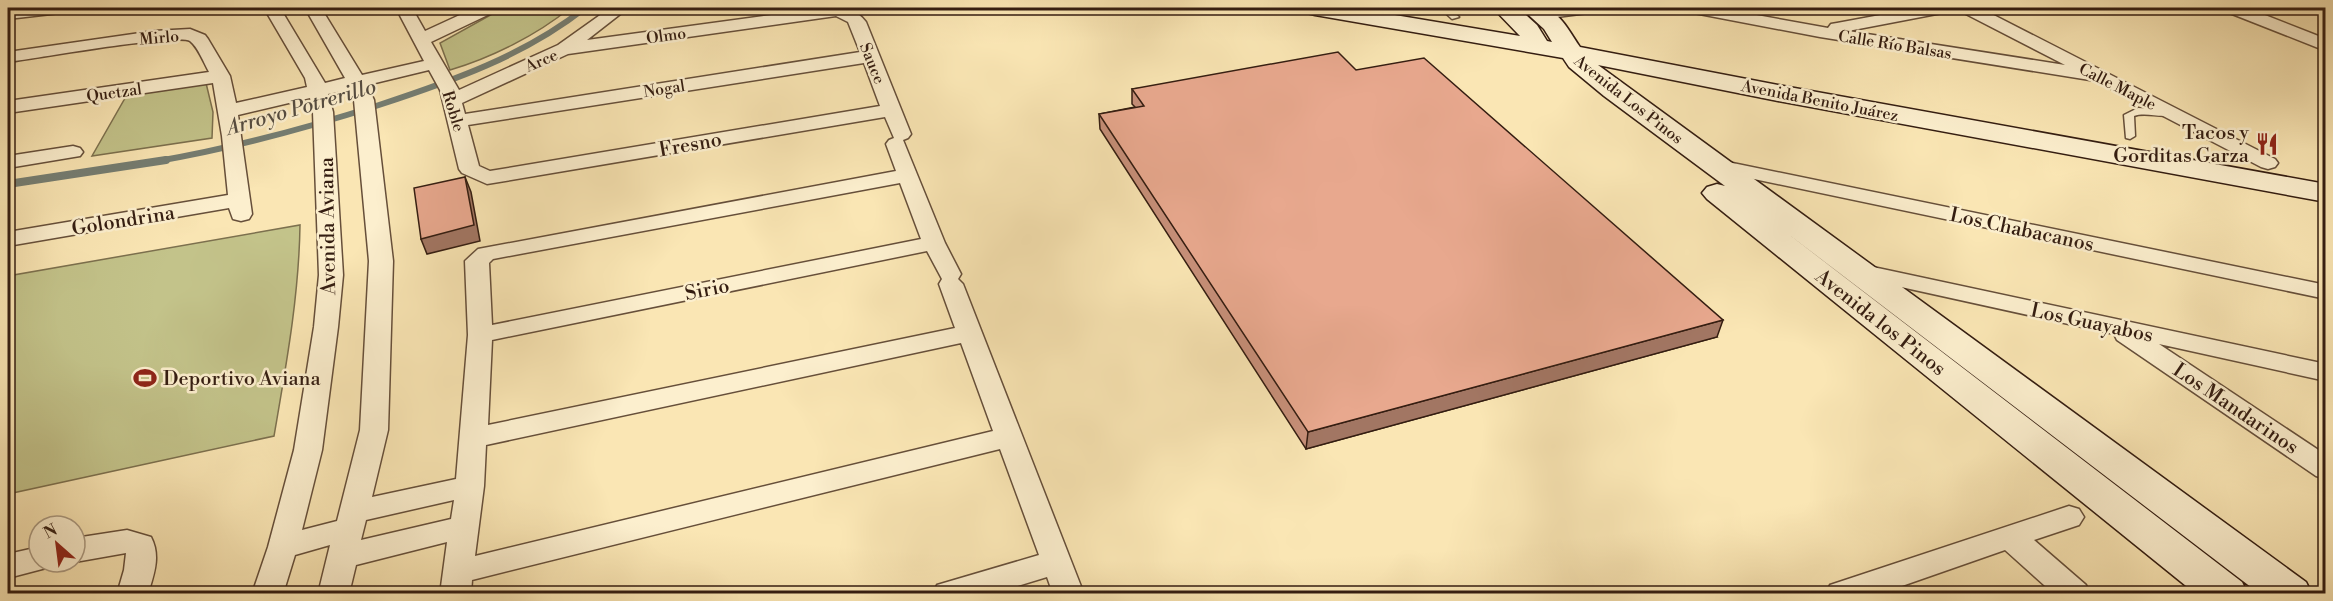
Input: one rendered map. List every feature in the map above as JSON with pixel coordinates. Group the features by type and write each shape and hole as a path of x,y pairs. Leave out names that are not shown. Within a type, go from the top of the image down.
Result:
{"street":[{"path":"8,14 60,8"},
{"name":"Avenida Aviana","path":"267,594 308,450 331,275 324,124 316,84 272,8"},
{"path":"313,8 354,75 366,112 381,261 374,430 333,594"},
{"name":"Roble","path":"404,8 437,70 458,121 469,169 488,178"},
{"path":"226,104 354,75 437,70 488,8"},
{"name":"Arce","path":"437,70 564,50 620,8"},
{"name":"Avenida Benito Juárez","path":"1315,8 1545,31 1778,93 2325,193"},
{"name":"Avenida Benito Juárez","path":"1400,8 1449,12 2130,136 2325,174"},
{"path":"1505,8 1545,31 1588,8"},
{"name":"Calle Río Balsas","path":"1694,8 1820,32 2097,76"},
{"path":"1820,32 1941,8"},
{"name":"Calle Maple","path":"1968,8 2268,163"},
{"path":"2233,8 2325,46"},
{"name":"Olmo","path":"564,50 835,9"},
{"name":"Sauce","path":"835,9 853,16 871,56 892,110 908,175 950,279 1069,594"},
{"name":"Avenida Los Pinos","path":"1545,31 1613,90 1690,146"},
{"name":"Avenida los Pinos","path":"1545,31 1551,62 1572,81 2227,594"},
{"name":"Mirlo","path":"8,57 154,36 190,34 200,39 221,76 232,136 240,207"},
{"name":"Nogal","path":"458,121 871,56"},
{"name":"Quetzal","path":"8,107 221,76"},
{"name":"Fresno","path":"488,178 892,110"},
{"name":"Avenida los Pinos","path":"1690,146 2290,594"},
{"path":"8,162 73,152"},
{"name":"Los Chabacanos","path":"1718,166 2325,292"},
{"path":"908,175 486,254 477,261 480,334 470,486 456,583 1009,437"},
{"name":"Golondrina","path":"8,239 240,207"},
{"name":"Sirio","path":"480,334 934,243"},
{"name":"Los Guayabos","path":"1859,271 2325,373"},
{"name":"Los Mandarinos","path":"2116,328 2325,469"},
{"path":"473,438 970,333"},
{"path":"282,546 349,532 470,486"},
{"path":"1841,594 2069,517"},
{"path":"349,532 464,527"},
{"path":"2010,537 2075,594"},
{"path":"87,547 127,541 140,545 142,555 140,573 132,594"},
{"path":"8,566 27,562"},
{"path":"948,594 1056,562"}],"lane":[{"path":"2130,136 2129,115 2138,111 2172,113"}],"green space":[{"path":"503,8 570,8 513,45 450,70 440,43"},
{"path":"206,83 213,112 212,138 92,156 128,93"},
{"name":"Deportivo Aviana","path":"300,225 294,305 274,436 8,494 8,276"}],"building":[{"path":"1338,52 1356,70 1424,58 1723,320 1308,432 1099,114 1144,106 1132,89"},
{"path":"465,177 474,225 421,239 414,188"}],"waterway":[{"name":"Arroyo Potrerillo","path":"158,161 242,144 379,105 433,86 487,66 537,40 585,8"},
{"name":"Arroyo Potrerillo","path":"8,184 166,160"}],"place":[{"name":"Tacos y Gorditas Garza","path":"2267,144"},
{"name":"Deportivo Aviana","path":"145,378"}]}
